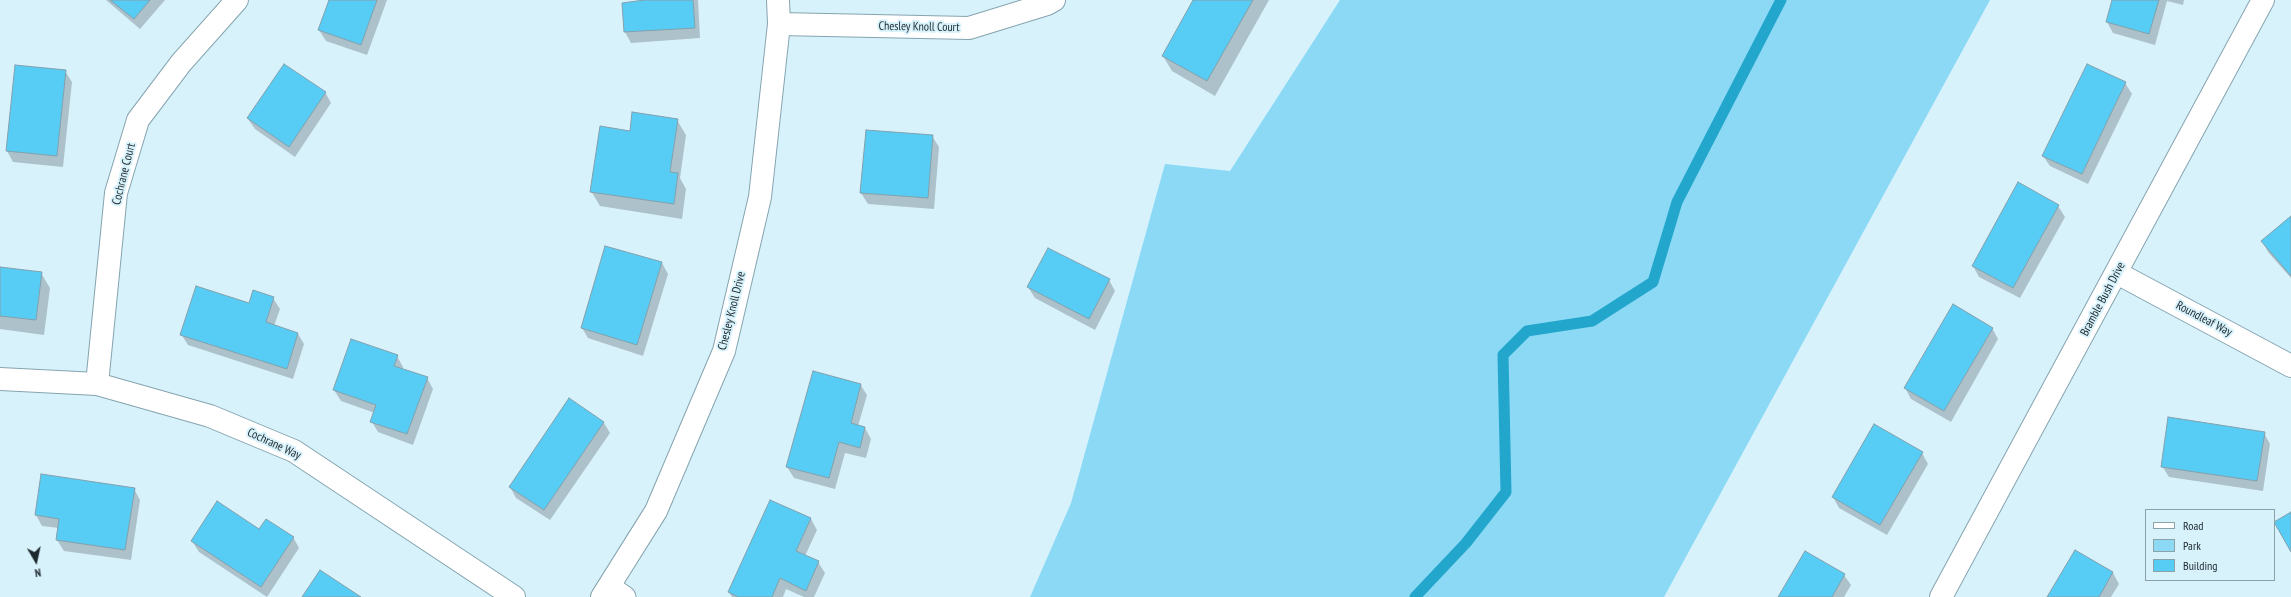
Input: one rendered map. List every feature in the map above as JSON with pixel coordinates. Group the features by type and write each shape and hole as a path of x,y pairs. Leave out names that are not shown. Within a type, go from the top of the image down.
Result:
{"street":[{"name":"Cochrane Court","path":"98,384 116,193 138,120 181,63 237,0"},
{"name":"Chesley Knoll Drive","path":"612,593 656,511 724,351 760,196 779,24 778,0"},
{"name":"Chesley Knoll Court","path":"779,24 969,28 1047,4 1054,0"},
{"name":"Bramble Bush Drive","path":"1940,597 2117,273 2263,0"},
{"name":"Roundleaf Way","path":"2117,273 2291,366"},
{"name":"Cochrane Way","path":"0,379 98,384 210,416 294,451 514,597"}],"green space":[{"path":"1340,0 1990,0 1664,597 1030,597 1071,503 1165,164 1230,171"}],"building":[{"path":"110,0 150,0 134,19"},
{"path":"329,0 377,0 361,45 318,30"},
{"path":"644,0 693,0 695,28 624,32 622,3"},
{"path":"1193,0 1253,0 1207,81 1162,56"},
{"path":"2112,0 2159,0 2149,34 2106,22"},
{"path":"284,64 326,92 289,147 247,118"},
{"path":"2087,64 2126,82 2082,174 2042,156"},
{"path":"15,65 66,70 57,156 6,151"},
{"path":"632,112 678,119 670,172 678,173 674,204 590,192 600,126 630,131"},
{"path":"866,130 933,135 928,198 860,193"},
{"path":"2018,182 2059,205 2013,288 1972,266"},
{"path":"2291,216 2291,276 2261,241"},
{"path":"605,246 662,262 637,345 581,328"},
{"path":"1048,248 1110,279 1089,319 1027,287"},
{"path":"0,267 42,272 36,320 0,316"},
{"path":"196,286 249,303 253,290 274,297 266,322 298,333 287,369 180,335"},
{"path":"1953,304 1993,328 1944,411 1904,388"},
{"path":"351,339 398,355 394,366 428,377 407,434 370,422 376,405 333,390"},
{"path":"813,371 861,384 851,423 865,427 860,448 839,442 829,478 786,467"},
{"path":"569,398 604,422 544,510 509,487"},
{"path":"2168,417 2265,432 2257,481 2161,467"},
{"path":"1874,424 1923,452 1880,525 1832,497"},
{"path":"41,474 135,488 125,550 56,540 59,519 35,515"},
{"path":"770,500 811,518 796,551 819,561 806,591 780,578 772,597 738,597 728,592"},
{"path":"217,501 259,529 266,519 294,537 261,587 191,541"},
{"path":"2291,512 2291,552 2275,524 2275,521"},
{"path":"2075,550 2113,572 2099,597 2047,597"},
{"path":"1805,551 1845,574 1832,597 1778,597"},
{"path":"320,570 361,597 302,597"}],"waterway":[{"path":"1415,597 1466,543 1506,492 1503,355 1527,331 1592,321 1653,282 1677,202 1781,0"}]}
